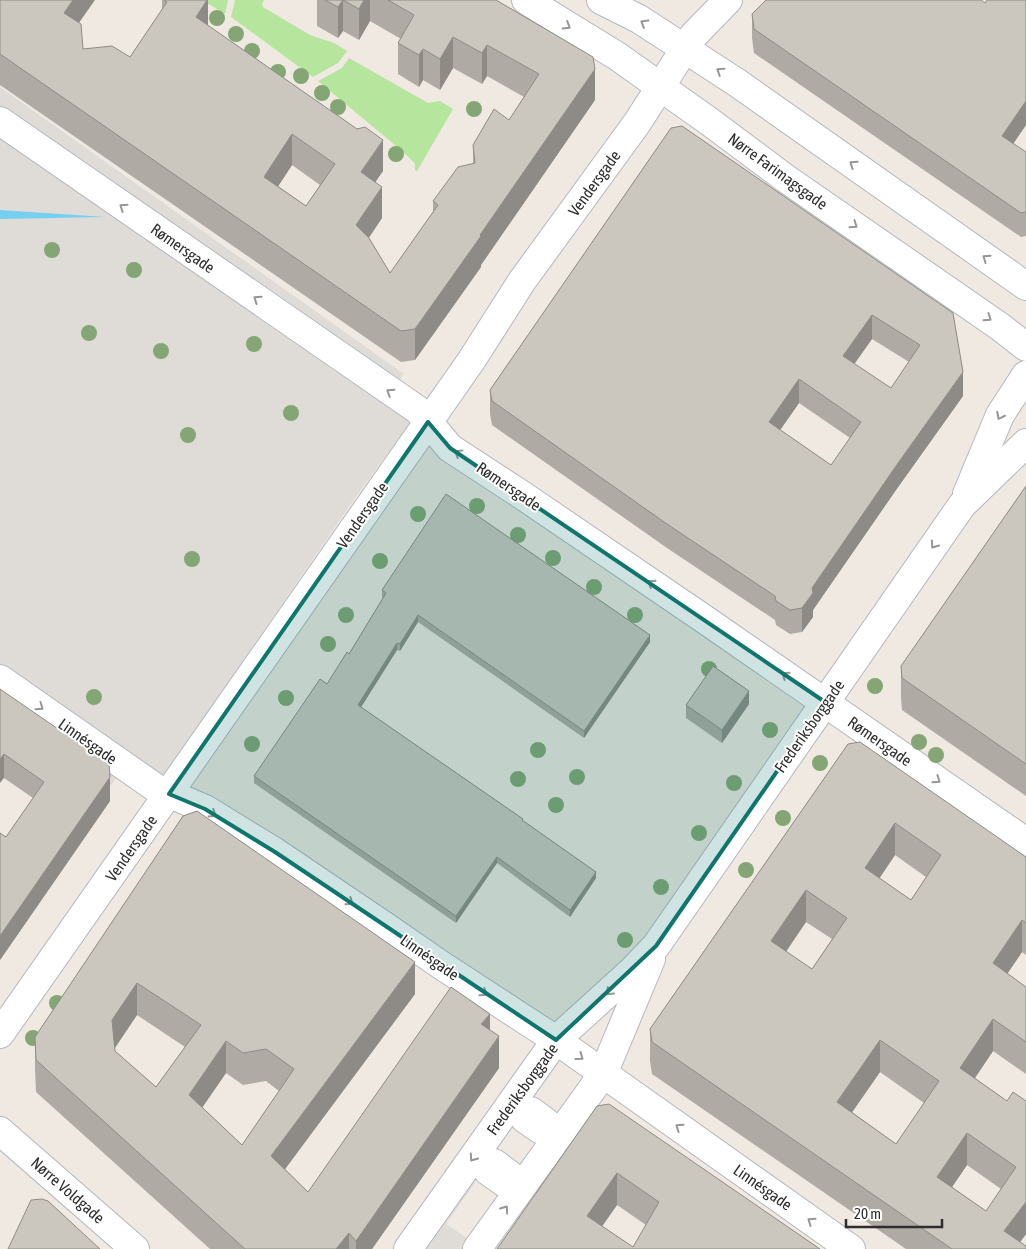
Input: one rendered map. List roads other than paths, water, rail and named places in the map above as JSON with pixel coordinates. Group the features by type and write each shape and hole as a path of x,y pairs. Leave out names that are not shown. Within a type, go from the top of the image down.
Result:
{"street":[{"name":"Nørre Farimagsgade","path":"526,0 617,56 785,178 999,326 1026,347"},
{"path":"601,0 639,19 736,82 1026,286"},
{"name":"Vendersgade","path":"0,1034 471,361 522,281 637,123 693,36 728,0"},
{"name":"Rømersgade","path":"0,121 418,410 450,448 825,702 1026,842"},
{"name":"Frederiksborggade","path":"962,505 1000,415 1026,375"},
{"name":"Frederiksborggade","path":"408,1249 556,1040 633,970 656,946 962,505 1026,443"},
{"name":"Linnésgade","path":"0,679 156,788 205,809 274,852 441,966 556,1040 851,1249"},
{"name":"Frederiksborggade","path":"477,1249 603,1074 656,946"},
{"name":"Nørre Voldgade","path":"0,1131 135,1249"}],"water":[{"path":"0,210 106,217 0,219"}]}
